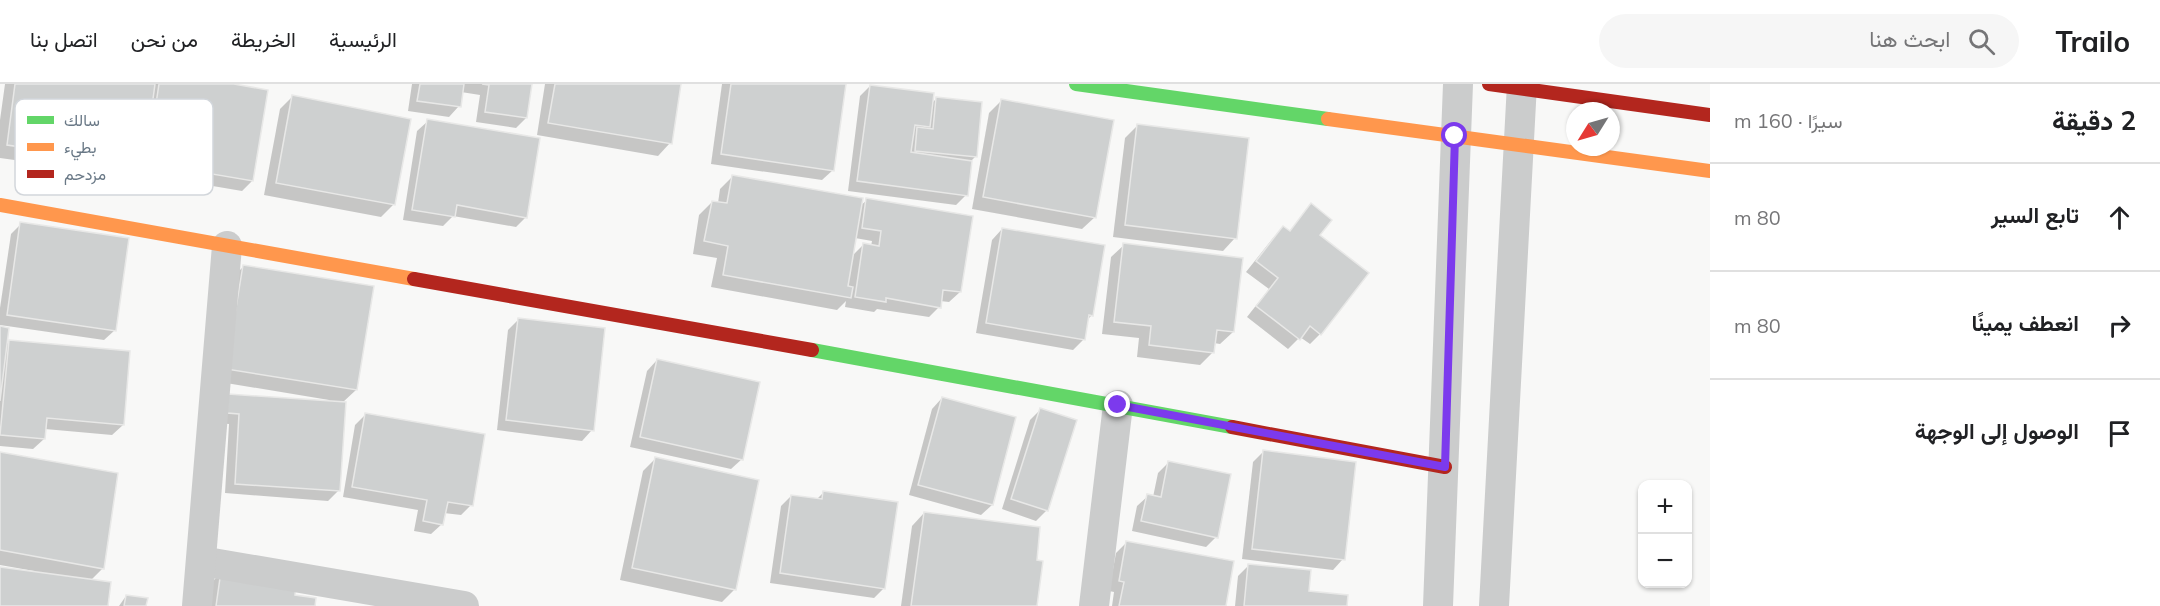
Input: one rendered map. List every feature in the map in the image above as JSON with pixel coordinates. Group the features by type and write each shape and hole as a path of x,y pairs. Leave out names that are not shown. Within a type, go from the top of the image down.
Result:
{"street":[{"path":"1076,84 1710,171"},
{"path":"1438,606 1458,84"},
{"path":"1489,84 1521,86 1710,115"},
{"path":"1494,606 1521,86"},
{"path":"0,205 1118,405 1445,467"},
{"path":"197,606 227,246"},
{"path":"1094,606 1118,405"},
{"path":"201,561 464,606"}],"building":[{"path":"15,84 155,84 153,99 15,99 15,146 7,145"},
{"path":"159,84 234,84 268,90 253,181 213,174 213,99 157,99"},
{"path":"420,84 464,84 461,107 417,101"},
{"path":"482,84 532,84 527,118 485,112 489,85"},
{"path":"555,84 681,84 672,144 548,123"},
{"path":"731,84 846,84 834,171 721,154"},
{"path":"870,85 934,93 930,127 915,125 911,152 972,161 968,196 857,181"},
{"path":"292,95 411,119 395,205 276,183"},
{"path":"936,97 982,102 977,157 915,151 917,127 933,129"},
{"path":"1001,99 1114,120 1096,218 983,197"},
{"path":"427,119 540,138 527,218 457,205 455,217 412,210"},
{"path":"1137,124 1249,138 1237,239 1125,225"},
{"path":"732,175 863,198 848,286 853,287 851,298 723,275 728,246 704,241 712,201 727,203"},
{"path":"866,198 973,216 961,292 943,290 941,308 886,298 886,302 855,297 863,243 879,246 881,231 862,228"},
{"path":"1311,203 1332,220 1320,235 1369,273 1321,335 1310,326 1300,340 1256,306 1278,278 1256,261 1283,226 1290,231"},
{"path":"20,222 129,238 116,331 7,315"},
{"path":"1002,228 1105,245 1093,316 1089,315 1085,340 986,323"},
{"path":"1123,243 1243,258 1234,332 1217,330 1214,353 1149,345 1151,326 1114,322"},
{"path":"243,265 374,286 357,390 226,369"},
{"path":"518,318 605,328 594,431 506,420"},
{"path":"0,326 9,328 0,401"},
{"path":"9,340 130,351 124,425 47,418 45,439 0,435"},
{"path":"657,359 760,382 743,460 640,437"},
{"path":"228,394 346,402 340,491 235,484 239,414 227,413"},
{"path":"942,397 1016,417 993,505 918,485"},
{"path":"1040,408 1077,420 1048,511 1011,499"},
{"path":"365,413 485,434 473,506 448,502 443,525 423,521 427,500 352,487"},
{"path":"1263,450 1356,462 1345,560 1252,549"},
{"path":"0,452 118,473 104,569 0,550"},
{"path":"655,457 759,480 736,590 632,568"},
{"path":"1168,461 1231,474 1218,538 1141,521 1147,494 1161,497"},
{"path":"823,491 898,502 885,589 780,573 791,495 822,499"},
{"path":"924,512 1040,527 1037,560 1043,561 1037,606 911,606"},
{"path":"1126,541 1234,561 1226,606 1119,606 1124,582 1119,581"},
{"path":"1248,564 1311,570 1309,591 1348,595 1347,606 1244,606"},
{"path":"0,567 111,582 108,606 0,606"},
{"path":"221,571 296,582 295,595 316,598 315,606 216,606"},
{"path":"126,595 148,598 146,606 124,606"}],"traffic: fast":[{"path":"1076,84 1328,119"},
{"path":"812,350 1232,427"}],"traffic: slow":[{"path":"1328,119 1710,171"},
{"path":"0,205 414,279"}],"traffic: jam":[{"path":"1489,84 1710,115"},
{"path":"414,279 812,350"},
{"path":"1232,427 1445,467"}],"route":[{"path":"1118,405 1445,467 1455,136"}]}
